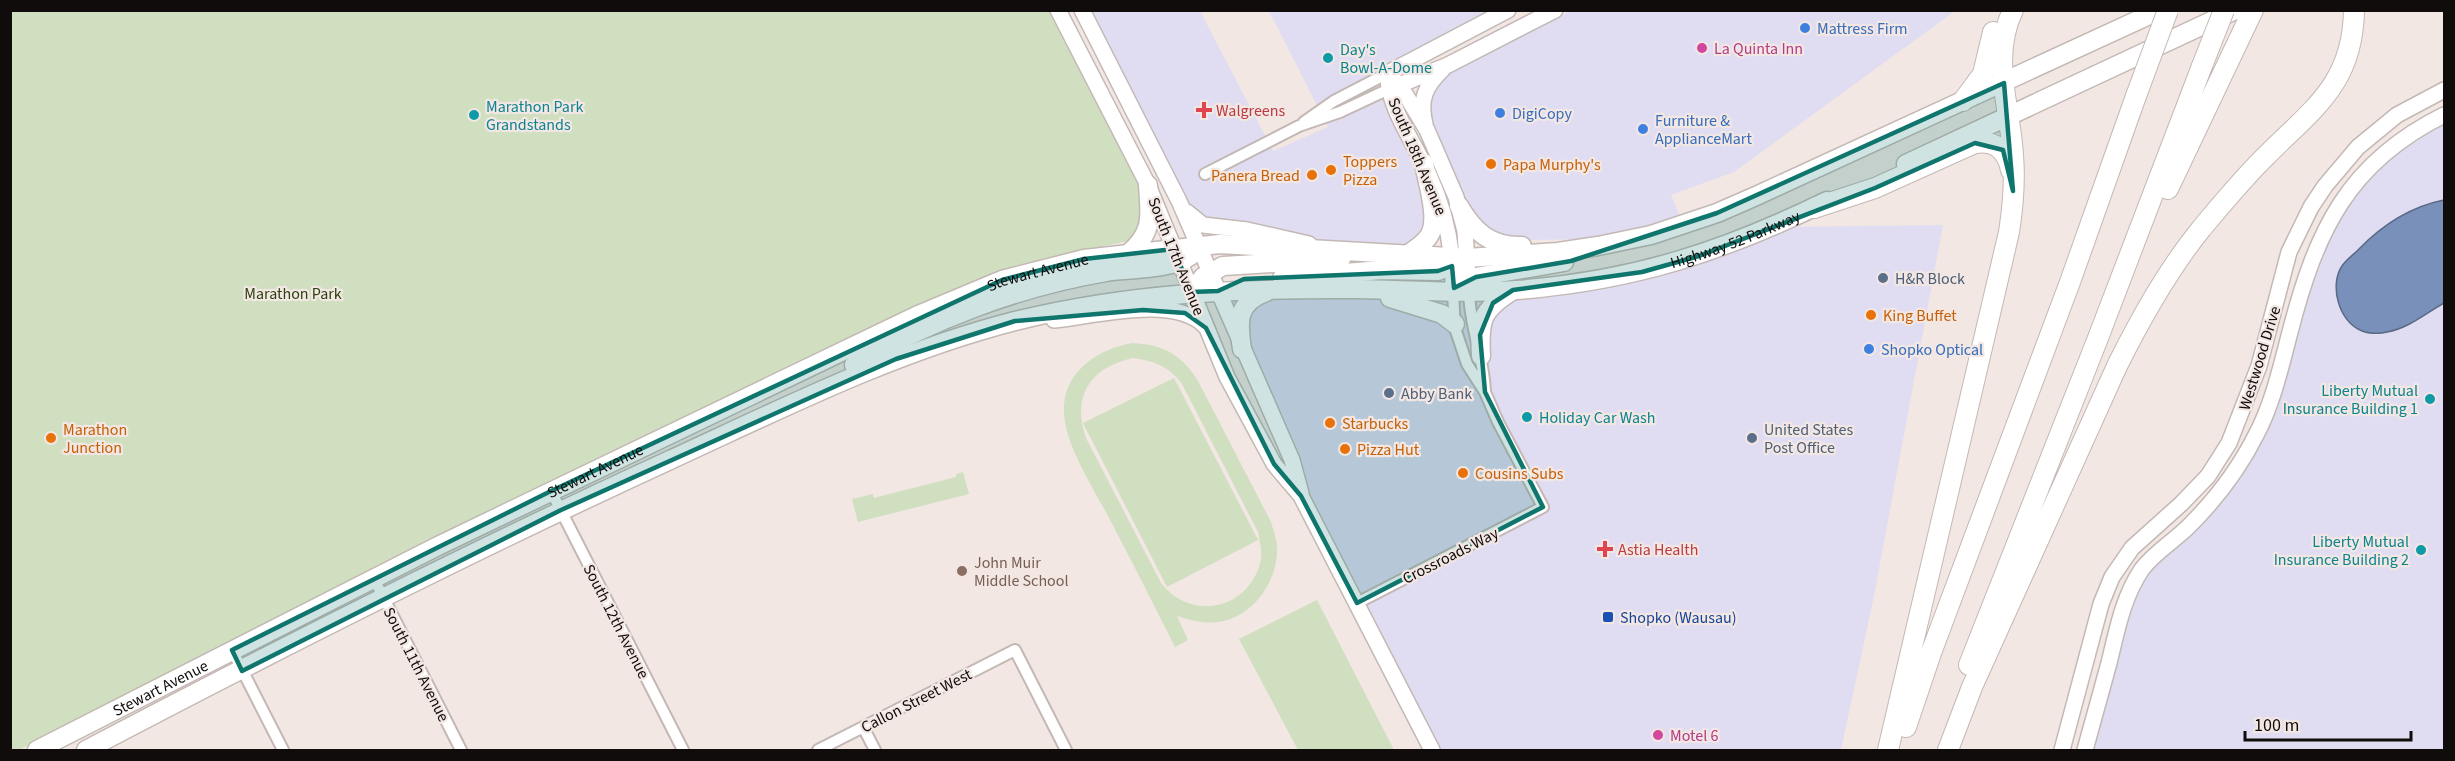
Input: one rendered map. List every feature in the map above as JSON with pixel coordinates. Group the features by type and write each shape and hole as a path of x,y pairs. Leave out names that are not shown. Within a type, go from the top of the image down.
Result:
{"highway":[{"path":"1963,101 1983,74 1994,28 2002,10"},
{"path":"1888,750 2009,232 2013,191 2013,155 2004,83 2002,44 2013,10"},
{"path":"1899,750 1930,653 2070,282 2168,10"},
{"path":"1940,750 1969,665 2224,10"},
{"path":"2098,338 2253,10"},
{"path":"1948,750 1972,687 2131,338 2158,291 2186,250 2267,154 2310,116 2333,86 2348,53 2354,10"},
{"path":"2246,178 2305,131 2333,100 2355,58 2366,10"},
{"path":"1814,208 1869,190 1978,142 1995,145 2005,153 2011,169 2013,191"}],"main road":[{"name":"Highway 52 Parkway","path":"1176,256 1198,246 1237,244 1457,260 1590,248 1651,235 1717,213 2160,10"},
{"name":"Highway 52 Parkway","path":"1191,292 1359,289 1513,290 1592,281 1642,272 1739,241 1814,208 2235,10"},
{"path":"1407,255 1425,240 1432,229 1433,215 1424,163"},
{"path":"1129,253 1141,242 1148,228 1148,185"},
{"path":"1459,206 1477,232 1497,244 1512,246 1559,244 1590,248"},
{"path":"1463,289 1476,277 1571,261 1619,242"},
{"name":"Stewart Avenue","path":"37,750 373,577 960,296 1002,280 1057,265 1129,253 1176,256"},
{"path":"1191,292 1198,282 1210,273 1227,266 1318,262 1373,254"},
{"path":"820,389 880,350 1021,291 1176,256"},
{"path":"1218,291 1230,283 1244,279 1312,277 1397,270 1438,271 1457,260"},
{"path":"1359,289 1431,310 1446,316 1455,324"},
{"path":"1242,349 1239,323 1244,308 1257,296 1272,290"},
{"path":"1480,356 1480,336 1486,313 1493,303 1513,290"},
{"name":"Stewart Avenue","path":"98,748 384,598 561,510 820,389 920,350 1015,321 1115,301 1191,292"}],"street":[{"name":"South 17th Avenue","path":"1059,10 1148,185 1227,377 1274,464 1301,496 1432,750"},
{"name":"South 17th Avenue","path":"1082,10 1179,201 1292,460 1301,496"},
{"path":"1205,174 1299,126 1334,101 1508,10"},
{"path":"1299,126 1341,112 1448,64 1555,10"},
{"path":"1427,130 1422,111 1423,94 1433,79 1448,64"},
{"name":"South 18th Avenue","path":"1388,72 1444,215 1480,356 1485,392"},
{"name":"South 18th Avenue","path":"1394,87 1427,130 1459,206 1465,231 1457,260"},
{"name":"Westwood Drive","path":"2062,750 2101,604 2112,577 2132,548 2177,508 2208,476 2226,449 2256,377 2289,252 2311,207 2335,172 2364,141 2397,115 2445,90"},
{"name":"Westwood Drive","path":"2085,750 2129,591 2149,562 2189,526 2223,489 2248,450 2271,401 2302,287 2330,219 2374,163 2409,135 2445,115"},
{"path":"1179,201 1191,217 1203,225 1256,231 1335,251"},
{"name":"South 18th Avenue","path":"1463,289 1455,324 1467,364 1485,392 1498,422 1543,507"},
{"path":"1015,321 1161,310 1189,315 1206,328"},
{"name":"South 12th Avenue","path":"551,491 683,750"},
{"name":"Crossroads Way","path":"1357,603 1543,507"},
{"name":"South 11th Avenue","path":"373,577 461,750"},
{"path":"232,650 283,750"},
{"name":"Callon Street West","path":"818,750 1015,650 1066,750"},
{"path":"91,722 98,748"},
{"path":"863,728 875,750"}],"highlighted area":[{"path":"2004,83 2013,191 2003,150 1975,143 1875,188 1699,256 1642,272 1513,290 1493,303 1480,335 1485,392 1543,507 1357,603 1301,496 1274,464 1206,328 1185,313 1143,310 1015,321 896,359 561,510 242,671 232,650 551,491 1002,280 1084,259 1174,249 1191,292 1218,291 1244,279 1438,271 1452,266 1454,288 1476,277 1571,261 1717,213"}],"shaded area":[{"path":"1090,11 1200,11 1273,151 1328,127 1269,11 1495,11 1371,75 1394,120 1427,200 1428,210 1422,234 1404,246 1317,240 1206,221 1191,206"},
{"path":"1571,11 1955,11 1734,172 1671,195 1680,217 1597,239 1519,240 1502,237 1470,215 1431,124 1426,106 1441,77"},
{"path":"2444,122 2444,750 2093,750 2103,704 2131,603 2148,572 2234,482 2302,309 2326,239 2359,189 2387,159"},
{"path":"1943,225 1874,596 1841,750 1432,750 1301,496 1218,291 1592,281 1773,227"}],"green space":[{"name":"Marathon Park","path":"10,11 1051,11 1135,177 1142,203 1142,220 1140,228 1128,241 1045,259 938,298 519,496 19,750 11,750"},
{"path":"1132,343 1162,348 1177,357 1190,370 1197,379 1271,522 1277,542 1274,571 1262,595 1253,605 1231,619 1218,622 1202,622 1177,616 1188,640 1175,647 1079,462 1065,420 1066,393 1078,371 1097,356","holes":["1133,358 1166,369 1182,384 1258,532 1260,564 1253,580 1243,592 1230,601 1201,606 1187,603 1173,595 1161,583 1086,438 1081,409 1088,386 1106,368"]},
{"path":"1174,378 1258,540 1167,587 1083,423"},
{"path":"963,472 969,494 858,522 852,499 873,494 874,498 956,477 956,474"},
{"path":"1317,600 1394,750 1298,750 1239,639"}],"water":[{"path":"2444,200 2444,303 2410,324 2395,330 2377,333 2360,330 2346,319 2338,302 2336,283 2342,266 2377,233 2397,218 2419,207"}],"place":[{"name":"Mattress Firm","path":"1805,28"},
{"name":"La Quinta Inn","path":"1702,48"},
{"name":"Day's Bowl-A-Dome","path":"1328,58"},
{"name":"Walgreens","path":"1204,110"},
{"name":"DigiCopy","path":"1500,113"},
{"name":"Marathon Park Grandstands","path":"474,115"},
{"name":"Furniture & ApplianceMart","path":"1643,129"},
{"name":"Papa Murphy's","path":"1491,164"},
{"name":"Toppers Pizza","path":"1331,170"},
{"name":"Panera Bread","path":"1312,175"},
{"name":"H&R Block","path":"1883,278"},
{"name":"King Buffet","path":"1871,315"},
{"name":"Shopko Optical","path":"1869,349"},
{"name":"Abby Bank","path":"1389,393"},
{"name":"Liberty Mutual Insurance Building 1","path":"2430,399"},
{"name":"Holiday Car Wash","path":"1527,417"},
{"name":"Starbucks","path":"1330,423"},
{"name":"Marathon Junction","path":"51,438"},
{"name":"United States Post Office","path":"1752,438"},
{"name":"Pizza Hut","path":"1345,449"},
{"name":"Cousins Subs","path":"1463,473"},
{"name":"Astia Health","path":"1605,549"},
{"name":"Liberty Mutual Insurance Building 2","path":"2421,550"},
{"name":"John Muir Middle School","path":"962,571"},
{"name":"Shopko (Wausau)","path":"1608,617"},
{"name":"Motel 6","path":"1658,735"}]}
